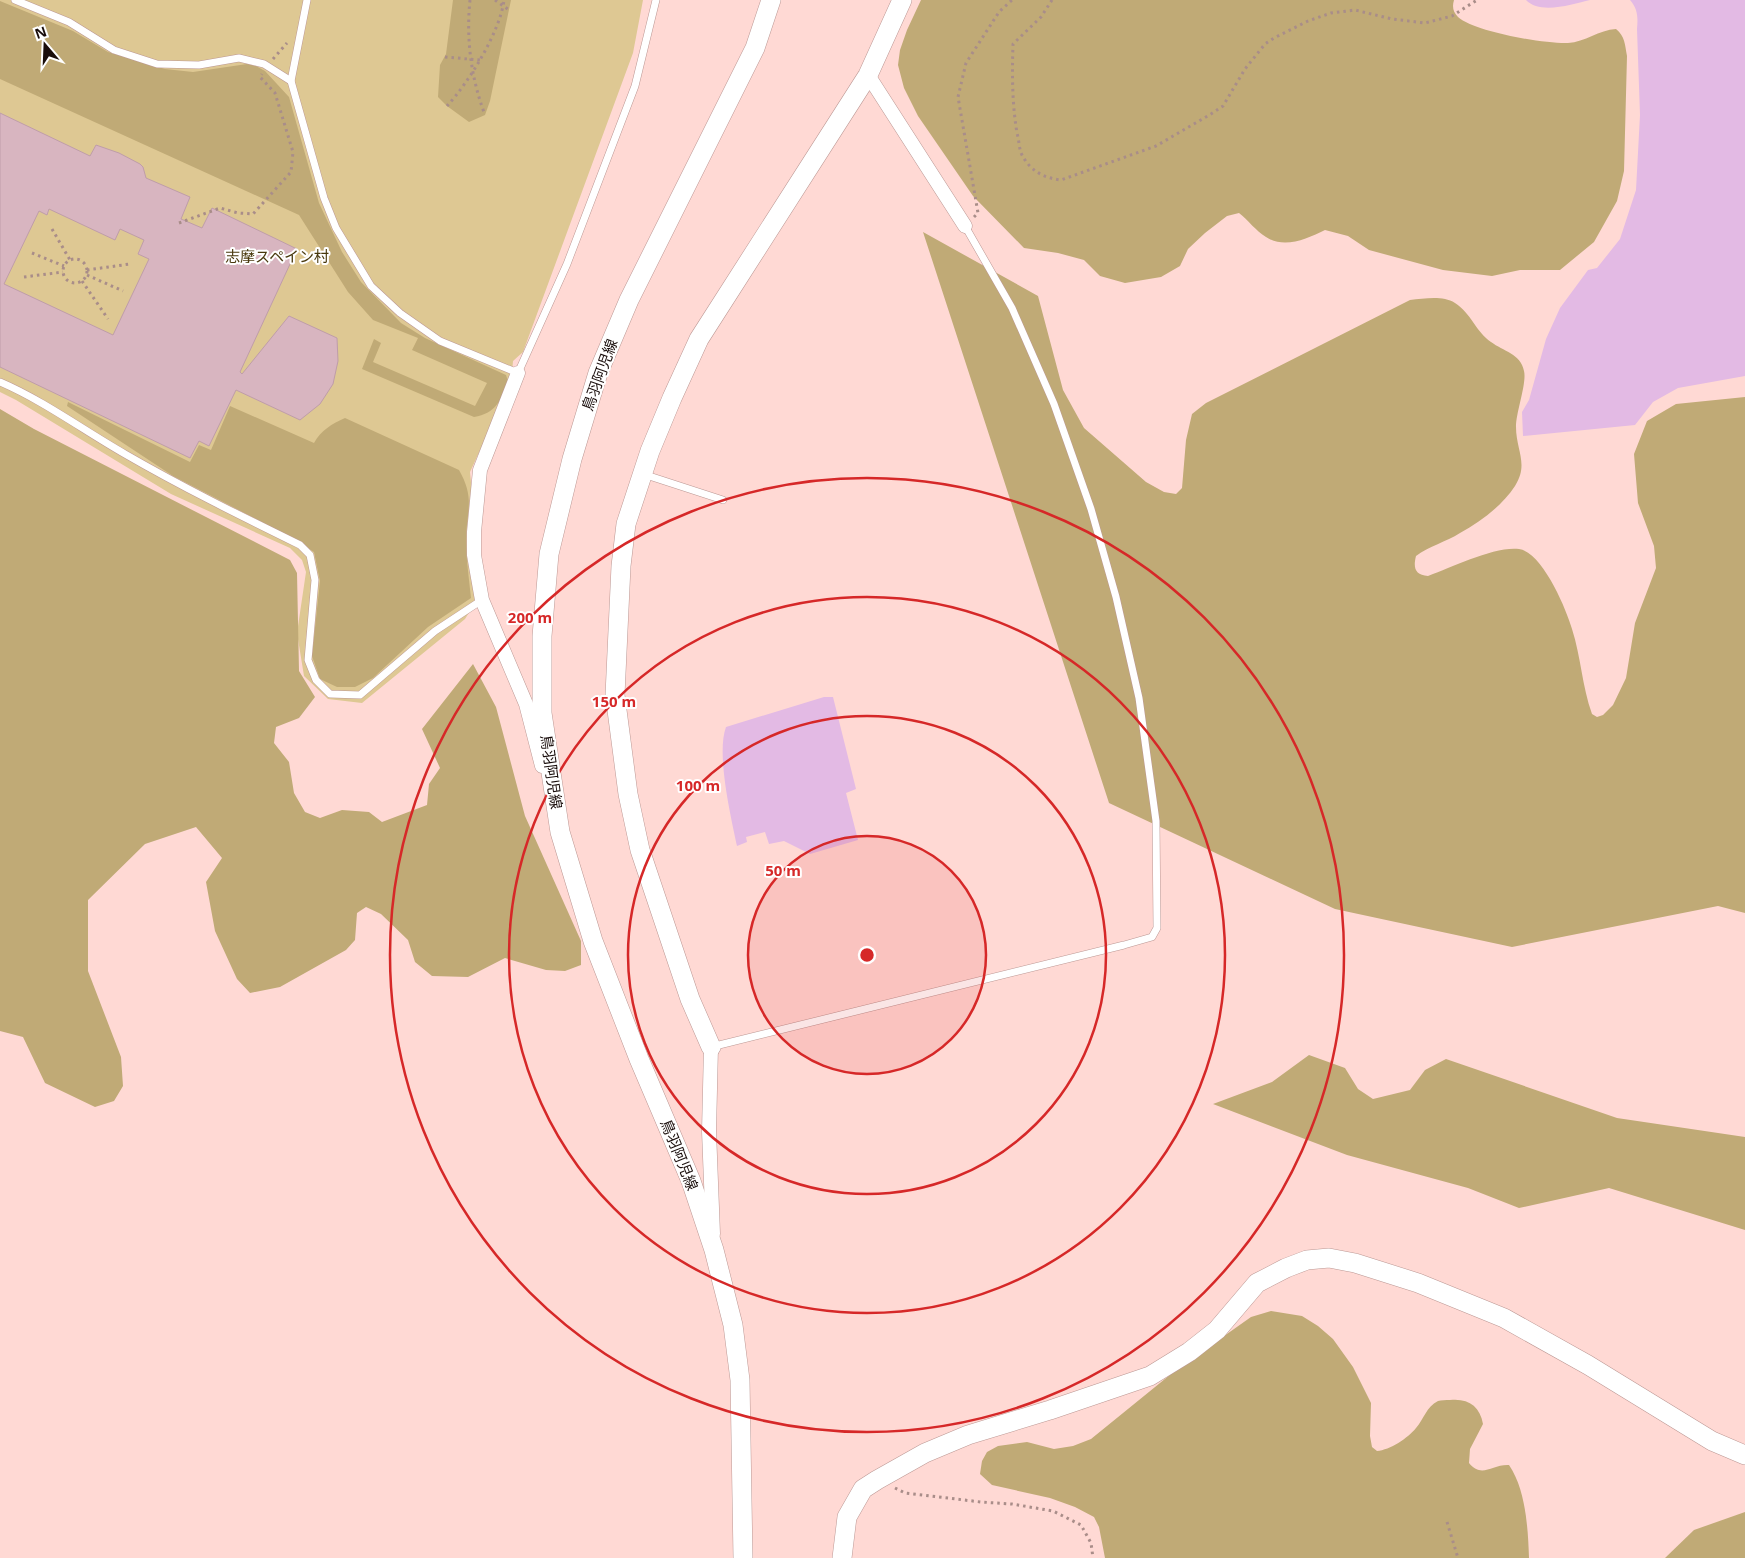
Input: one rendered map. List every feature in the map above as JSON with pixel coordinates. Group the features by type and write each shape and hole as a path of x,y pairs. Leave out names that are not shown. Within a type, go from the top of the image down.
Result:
{"street":[{"name":"鳥羽阿児線","path":"743,1558 740,1380 733,1325 714,1250 691,1181 639,1059 593,941 560,832 542,713 542,636 549,554 572,459 598,373 629,300 755,48 771,0"},
{"path":"714,1250 709,1131 711,1047 690,999 640,850 628,794 619,732 615,678 621,566 626,524 642,474 672,398 699,339 868,75 902,0"},
{"path":"868,75 965,226"},
{"path":"518,373 480,470 475,513 474,547 482,600 526,704 560,832"},
{"path":"842,1558 847,1517 863,1489 876,1480 925,1453 968,1435 1050,1410 1150,1376 1189,1352 1216,1330 1257,1283 1286,1268 1307,1260 1329,1258 1355,1263 1418,1282 1504,1318 1588,1365 1712,1441 1745,1454"}],"lane":[{"path":"15,0 69,22 114,50 157,64 199,65 239,58 264,64 291,80"},
{"path":"307,0 291,80 324,198 336,228 371,286 400,313 440,341 518,373 567,264 635,86 656,0"},
{"path":"711,1047 1124,945 1152,937 1157,928 1156,822 1139,698 1116,597 1091,508 1054,404 1012,308 965,226"},
{"path":"0,382 23,392 123,453 197,495 300,545 310,555 315,580 308,660 316,680 330,694 360,695 435,631 482,600"},
{"path":"642,474 723,500"}],"path":[{"path":"470,0 472,73 485,115"},
{"path":"495,0 509,10"},
{"path":"447,106 460,93 480,60 496,27 504,6 504,0"},
{"path":"965,226 978,213 958,97 966,63 999,12 1012,0"},
{"path":"1052,0 1041,17 1013,44 1012,88 1021,152 1028,164 1038,173 1049,179 1061,180 1156,146 1211,114 1223,106 1245,69 1265,44 1308,21 1331,13 1355,10 1392,19 1425,24 1452,16 1476,0"},
{"path":"179,223 220,208 238,213 254,214 291,172 293,152 280,107 275,93 260,77 286,44 302,29"},
{"path":"445,57 480,60"},
{"path":"52,229 70,260"},
{"path":"32,252 64,266"},
{"path":"70,260 82,261 85,263 87,273 82,281 75,283 68,281 63,272 64,266 70,260"},
{"path":"87,273 130,264"},
{"path":"24,277 63,272"},
{"path":"87,273 123,291"},
{"path":"82,281 108,319"},
{"path":"876,1480 905,1493 1012,1504 1053,1511 1080,1525 1091,1542 1093,1558"},
{"path":"1447,1522 1458,1558"}],"green space":[{"name":"志摩スペイン村","path":"0,0 643,0 633,53 523,352 513,361 511,383 470,472 477,600 465,619 362,703 328,699 304,676 297,633 306,572 302,560 290,548 171,494 0,392"}],"shaded area":[{"path":"453,0 511,0 490,101 485,115 469,122 438,97 440,65 446,54"},
{"path":"921,0 1454,0 1453,7 1458,17 1479,28 1511,36 1568,43 1616,29 1623,38 1627,56 1624,171 1617,201 1594,242 1560,270 1520,270 1492,276 1443,270 1369,250 1348,236 1325,230 1311,237 1295,241 1273,241 1262,235 1239,213 1227,216 1205,233 1188,249 1180,266 1161,277 1125,283 1100,276 1084,260 1058,253 1024,248 973,196 918,116 904,88 898,65 900,50 907,30"},
{"path":"1526,0 1590,0 1548,8 1540,7"},
{"path":"1630,0 1745,0 1745,376 1678,388 1653,402 1635,425 1523,436 1522,412 1529,400 1546,339 1560,308 1588,270 1597,268 1620,239 1636,190 1640,115 1637,14"},
{"path":"0,1 73,31 108,52 165,69 193,72 247,64 265,71 289,97 319,203 342,252 361,282 401,323 425,338 506,375 509,384 496,406 487,413 474,417 362,369 374,339 381,343 373,362 475,406 487,383 412,350 418,338 373,320 348,292 299,215 0,79"},
{"path":"923,232 1038,296 1063,390 1084,428 1146,482 1164,492 1176,494 1182,488 1186,440 1192,414 1206,403 1410,300 1439,298 1461,307 1486,338 1515,357 1522,365 1525,376 1516,427 1521,457 1521,471 1510,493 1490,513 1468,529 1426,549 1416,556 1415,567 1420,574 1428,576 1498,551 1519,549 1528,552 1544,570 1559,595 1575,640 1592,714 1597,717 1603,715 1613,705 1626,678 1635,623 1656,568 1654,546 1638,503 1634,454 1647,421 1676,404 1745,397 1745,913 1718,906 1512,947 1335,909 1109,803"},
{"path":"68,402 190,462 199,445 211,450 230,406 314,443 327,428 345,418 459,470 469,496 466,546 471,598 428,627 373,678 355,687 337,687 320,679 312,656 320,581 314,552 287,535 173,476 67,406"},
{"path":"0,409 34,429 290,560 297,573 299,671 315,697 299,718 276,727 274,743 289,762 294,793 305,812 320,818 342,810 369,812 382,822 427,805 429,784 440,768 422,729 473,664 496,707 525,816 581,941 581,965 565,971 546,970 505,958 468,977 432,976 415,962 408,940 381,914 366,907 357,913 355,940 346,950 280,987 250,993 237,979 215,931 206,882 222,858 196,827 145,844 88,900 88,971 121,1057 123,1086 114,1101 95,1107 45,1083 23,1037 0,1031"},
{"path":"824,697 833,697 856,789 846,793 858,840 810,854 784,841 769,844 765,832 746,837 747,842 737,846 728,803 724,769 723,739 726,727"},
{"path":"1309,1055 1345,1068 1358,1089 1373,1099 1410,1090 1425,1070 1446,1059 1617,1118 1745,1137 1745,1230 1609,1188 1519,1208 1468,1188 1347,1155 1213,1104 1272,1082"},
{"path":"1271,1311 1302,1316 1318,1326 1333,1339 1353,1367 1371,1403 1370,1436 1372,1447 1377,1451 1393,1446 1413,1432 1431,1406 1438,1401 1462,1400 1476,1408 1483,1424 1470,1449 1469,1463 1478,1470 1488,1470 1509,1465 1515,1475 1523,1498 1527,1522 1529,1558 1105,1558 1099,1527 1094,1517 1075,1507 1050,1498 992,1485 980,1474 982,1461 987,1452 998,1446 1027,1442 1054,1449 1073,1446 1091,1439 1176,1370 1251,1317"},
{"path":"1745,1512 1745,1558 1665,1558 1694,1530"}],"building":[{"path":"0,113 90,156 96,145 119,153 140,164 143,167 146,178 190,197 181,219 202,228 212,208 297,249 240,372 242,374 289,316 337,338 338,361 333,384 320,404 300,420 236,390 209,446 199,441 190,458 0,367","holes":["49,209 115,240 120,229 144,240 138,254 149,259 113,335 4,284 39,211 47,215"]}]}
